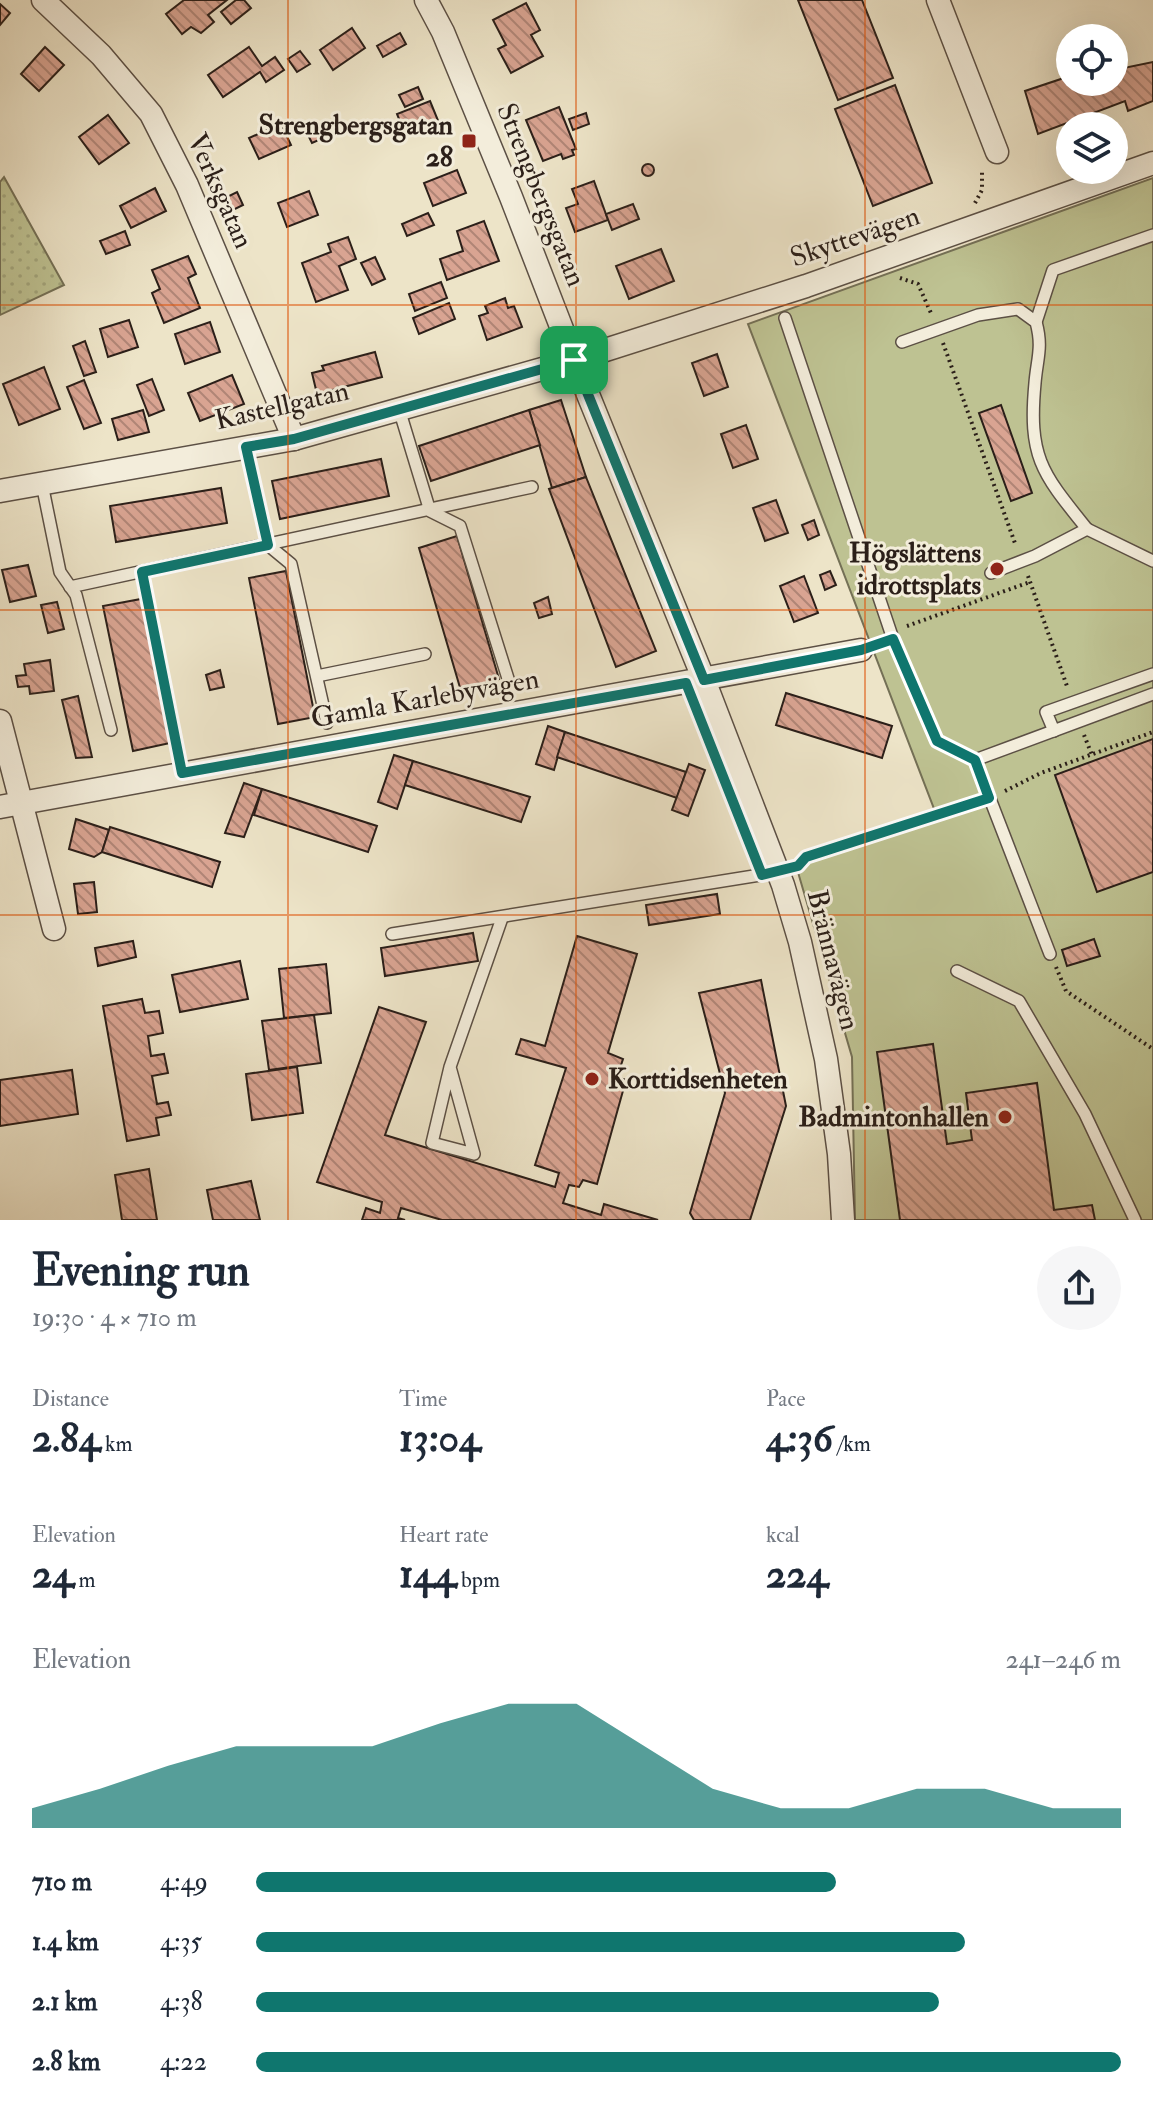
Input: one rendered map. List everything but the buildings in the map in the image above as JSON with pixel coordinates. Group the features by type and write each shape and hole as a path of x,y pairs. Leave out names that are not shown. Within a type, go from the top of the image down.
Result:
{"street":[{"name":"Verksgatan","path":"43,0 101,55 151,114 187,185 294,439"},
{"name":"Strengbergsgatan","path":"426,0 443,32 511,197 704,680"},
{"path":"938,0 997,152"},
{"name":"Skyttevägen","path":"574,360 868,264 1153,163"},
{"name":"Kastellgatan","path":"0,491 294,439 574,360"},
{"name":"Gamla Karlebyvägen","path":"10,805 861,650"},
{"name":"Brännavägen","path":"704,680 779,872 800,942 826,1059 839,1154 843,1220"},
{"path":"0,721 10,805 54,929"}],"lane":[{"path":"1153,235 1053,270 1036,322 1042,342 1031,422 1040,466 1087,529 1153,561"},
{"path":"902,342 978,315 1018,309 1036,322"},
{"path":"785,318 893,639 937,741 975,760 1050,954"},
{"path":"399,409 430,511 460,526 511,688"},
{"path":"246,447 268,545 291,564 327,723"},
{"path":"42,484 60,572 76,595 111,730"},
{"path":"70,587 532,487"},
{"path":"991,573 1087,529"},
{"path":"861,650 893,639"},
{"path":"317,676 425,654"},
{"path":"1054,731 1046,712 1153,674"},
{"path":"975,760 1153,694"},
{"path":"392,934 779,872"},
{"path":"450,1067 474,1154 432,1143 450,1067 502,918"},
{"path":"957,971 1019,1001 1085,1114 1135,1220"}],"path":[{"path":"958,233 982,190 983,167 997,152"},
{"path":"868,264 878,281 900,278 918,284 922,289 1073,702"},
{"path":"142,572 182,773"},
{"path":"1080,721 1092,755"},
{"path":"779,872 798,866 806,857 989,798 1041,773 1153,732"},
{"path":"1050,954 1066,991 1153,1049"}],"green space":[{"path":"4,177 64,285 0,315 0,182"},
{"name":"Högslättens idrottsplats","path":"1153,178 1153,1220 855,1220 852,1057 795,862 936,814 748,324"}],"place":[{"name":"Strengbergsgatan 28","path":"469,141"},
{"name":"Högslättens idrottsplats","path":"997,569"},
{"name":"Korttidsenheten","path":"592,1079"},
{"name":"Badmintonhallen","path":"1005,1117"}],"route":[{"path":"574,360 704,680 861,650 893,639 937,741 975,760 989,798 806,857 798,866 762,875 686,683 182,773 142,572 268,545 246,447 294,439 574,360"}]}
